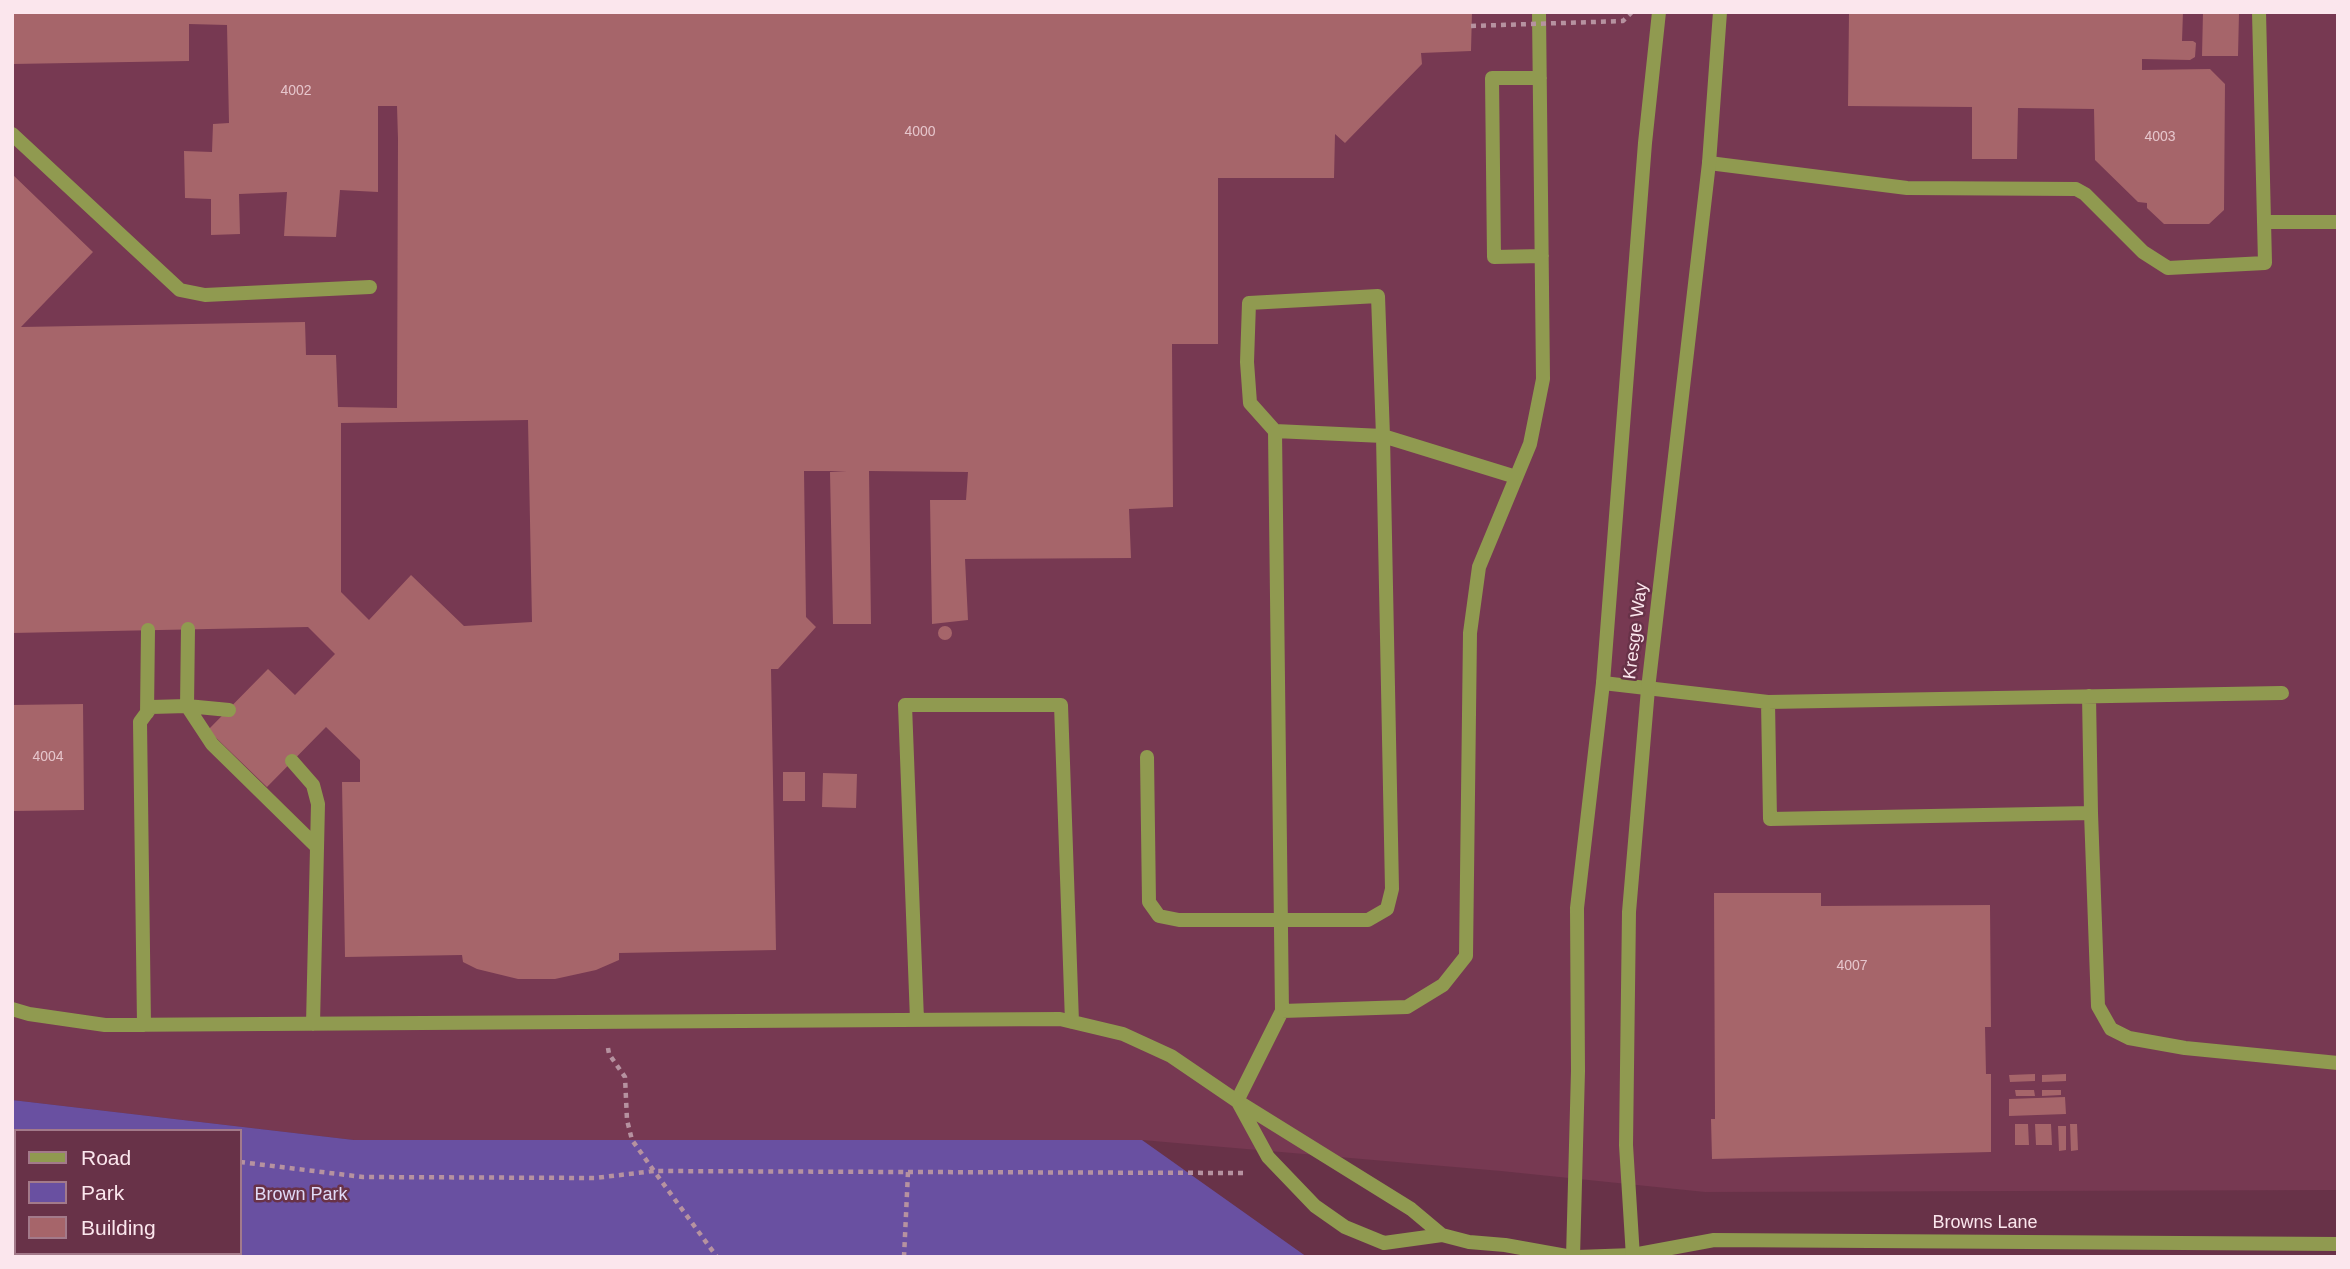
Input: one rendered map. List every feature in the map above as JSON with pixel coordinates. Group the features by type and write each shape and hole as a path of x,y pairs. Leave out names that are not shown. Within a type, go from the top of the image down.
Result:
{"street":[{"path":"1282,1011 1407,1007 1443,985 1466,956 1470,633 1479,567 1530,443 1543,379 1539,15 1554,12"},
{"name":"Kresge Way","path":"1574,1257 1578,1070 1577,908 1603,683 1645,143 1659,12"},
{"name":"Kresge Way","path":"1633,1256 1626,1145 1629,912 1648,689 1709,163 1720,12"},
{"path":"1709,163 1907,188 2076,188 2143,252 2168,268 2265,263 2259,12"},
{"path":"1540,78 1492,78 1494,257 1542,256"},
{"path":"12,134 180,290 205,295 370,287"},
{"path":"2265,222 2338,222"},
{"path":"1147,757 1149,902 1159,916 1179,920 1279,920 1368,920 1387,909 1392,888 1378,296 1249,303 1247,362 1250,403 1275,431 1279,920 1282,1011 1237,1101"},
{"path":"1275,431 1383,436 1516,477"},
{"path":"188,629 187,706 212,744 317,847"},
{"path":"147,713 148,630"},
{"path":"1603,683 1768,702 2282,693"},
{"path":"2089,696 2098,1006 2111,1029 2129,1038 2185,1048 2338,1063"},
{"path":"1768,702 1770,819 2091,813"},
{"path":"917,1020 905,705 1061,705 1072,1022"},
{"path":"144,1025 140,722 151,707 187,706 229,710"},
{"path":"292,761 313,785 318,804 313,1024"},
{"path":"12,1009 104,1025 1060,1019 1123,1034 1171,1056 1237,1101 1411,1209 1442,1235"},
{"path":"1237,1101 1268,1157 1315,1206 1345,1227 1384,1243 1442,1235"},
{"name":"Browns Lane","path":"1442,1235 1469,1242 1505,1245 1574,1257 1633,1256 1714,1240 2310,1250 2338,1244"}],"path":[{"path":"1471,26 1623,21 1632,12"},
{"path":"608,1022 609,1054 625,1077 632,1140 717,1257"},
{"path":"242,1162 363,1177 595,1178 654,1171 1244,1173"},
{"path":"904,1257 908,1172"}],"shaded area":[{"path":"12,12 2338,12 2338,1190 1705,1192 1501,1171 1142,1140 354,1140 12,1100"}],"green space":[{"name":"Brown Park","path":"12,1100 354,1140 1142,1140 1307,1257 12,1257"}],"building":[{"path":"12,12 1472,12 1471,51 1421,53 1422,64 1345,143 1335,134 1334,178 1218,178 1218,344 1172,344 1173,507 1129,509 1131,558 965,559 968,620 932,624 930,500 966,500 968,472 869,471 871,624 833,624 830,472 847,471 804,471 806,617 816,627 778,669 771,669 776,950 619,953 619,960 596,970 555,979 518,979 477,969 463,962 462,955 345,957 342,782 360,782 360,760 326,727 267,787 208,730 268,669 295,695 335,654 308,627 12,633 12,174 93,252 21,327 305,322 306,355 336,355 338,407 397,408 397,106 378,106 378,192 340,190 336,237 284,236 287,192 239,194 240,234 211,235 211,199 185,198 184,151 212,152 213,124 229,123 227,25 189,24 189,61 12,64","holes":["528,420 532,622 464,626 411,575 369,620 341,592 341,423"]},
{"path":"1849,12 2183,12 2182,41 2196,43 2195,57 2190,60 2142,59 2142,70 2210,69 2225,84 2224,210 2209,224 2164,224 2147,208 2147,203 2138,202 2095,160 2094,109 2018,108 2017,159 1972,159 1972,107 1848,106"},
{"path":"2203,12 2239,13 2238,56 2202,56"},
{"path":"945,626 950,628 950,638 945,640 940,638 938,633 940,628"},
{"path":"83,704 84,810 12,811 12,705"},
{"path":"783,772 805,772 805,801 783,801"},
{"path":"823,773 857,774 856,808 822,807"},
{"path":"1714,893 1821,893 1821,906 1990,905 1991,1027 1985,1027 1986,1074 1991,1074 1991,1152 1712,1159 1711,1119 1715,1119"},
{"path":"2035,1074 2035,1081 2010,1082 2009,1075"},
{"path":"2066,1074 2066,1081 2042,1082 2042,1075"},
{"path":"2015,1090 2034,1090 2035,1096 2016,1096"},
{"path":"2042,1090 2061,1090 2061,1095 2042,1096"},
{"path":"2065,1097 2066,1114 2009,1116 2009,1099"},
{"path":"2015,1124 2028,1124 2029,1145 2015,1145"},
{"path":"2035,1124 2051,1124 2052,1145 2036,1145"},
{"path":"2070,1124 2077,1124 2078,1150 2071,1151"},
{"path":"2058,1126 2066,1126 2066,1150 2059,1151"}]}
